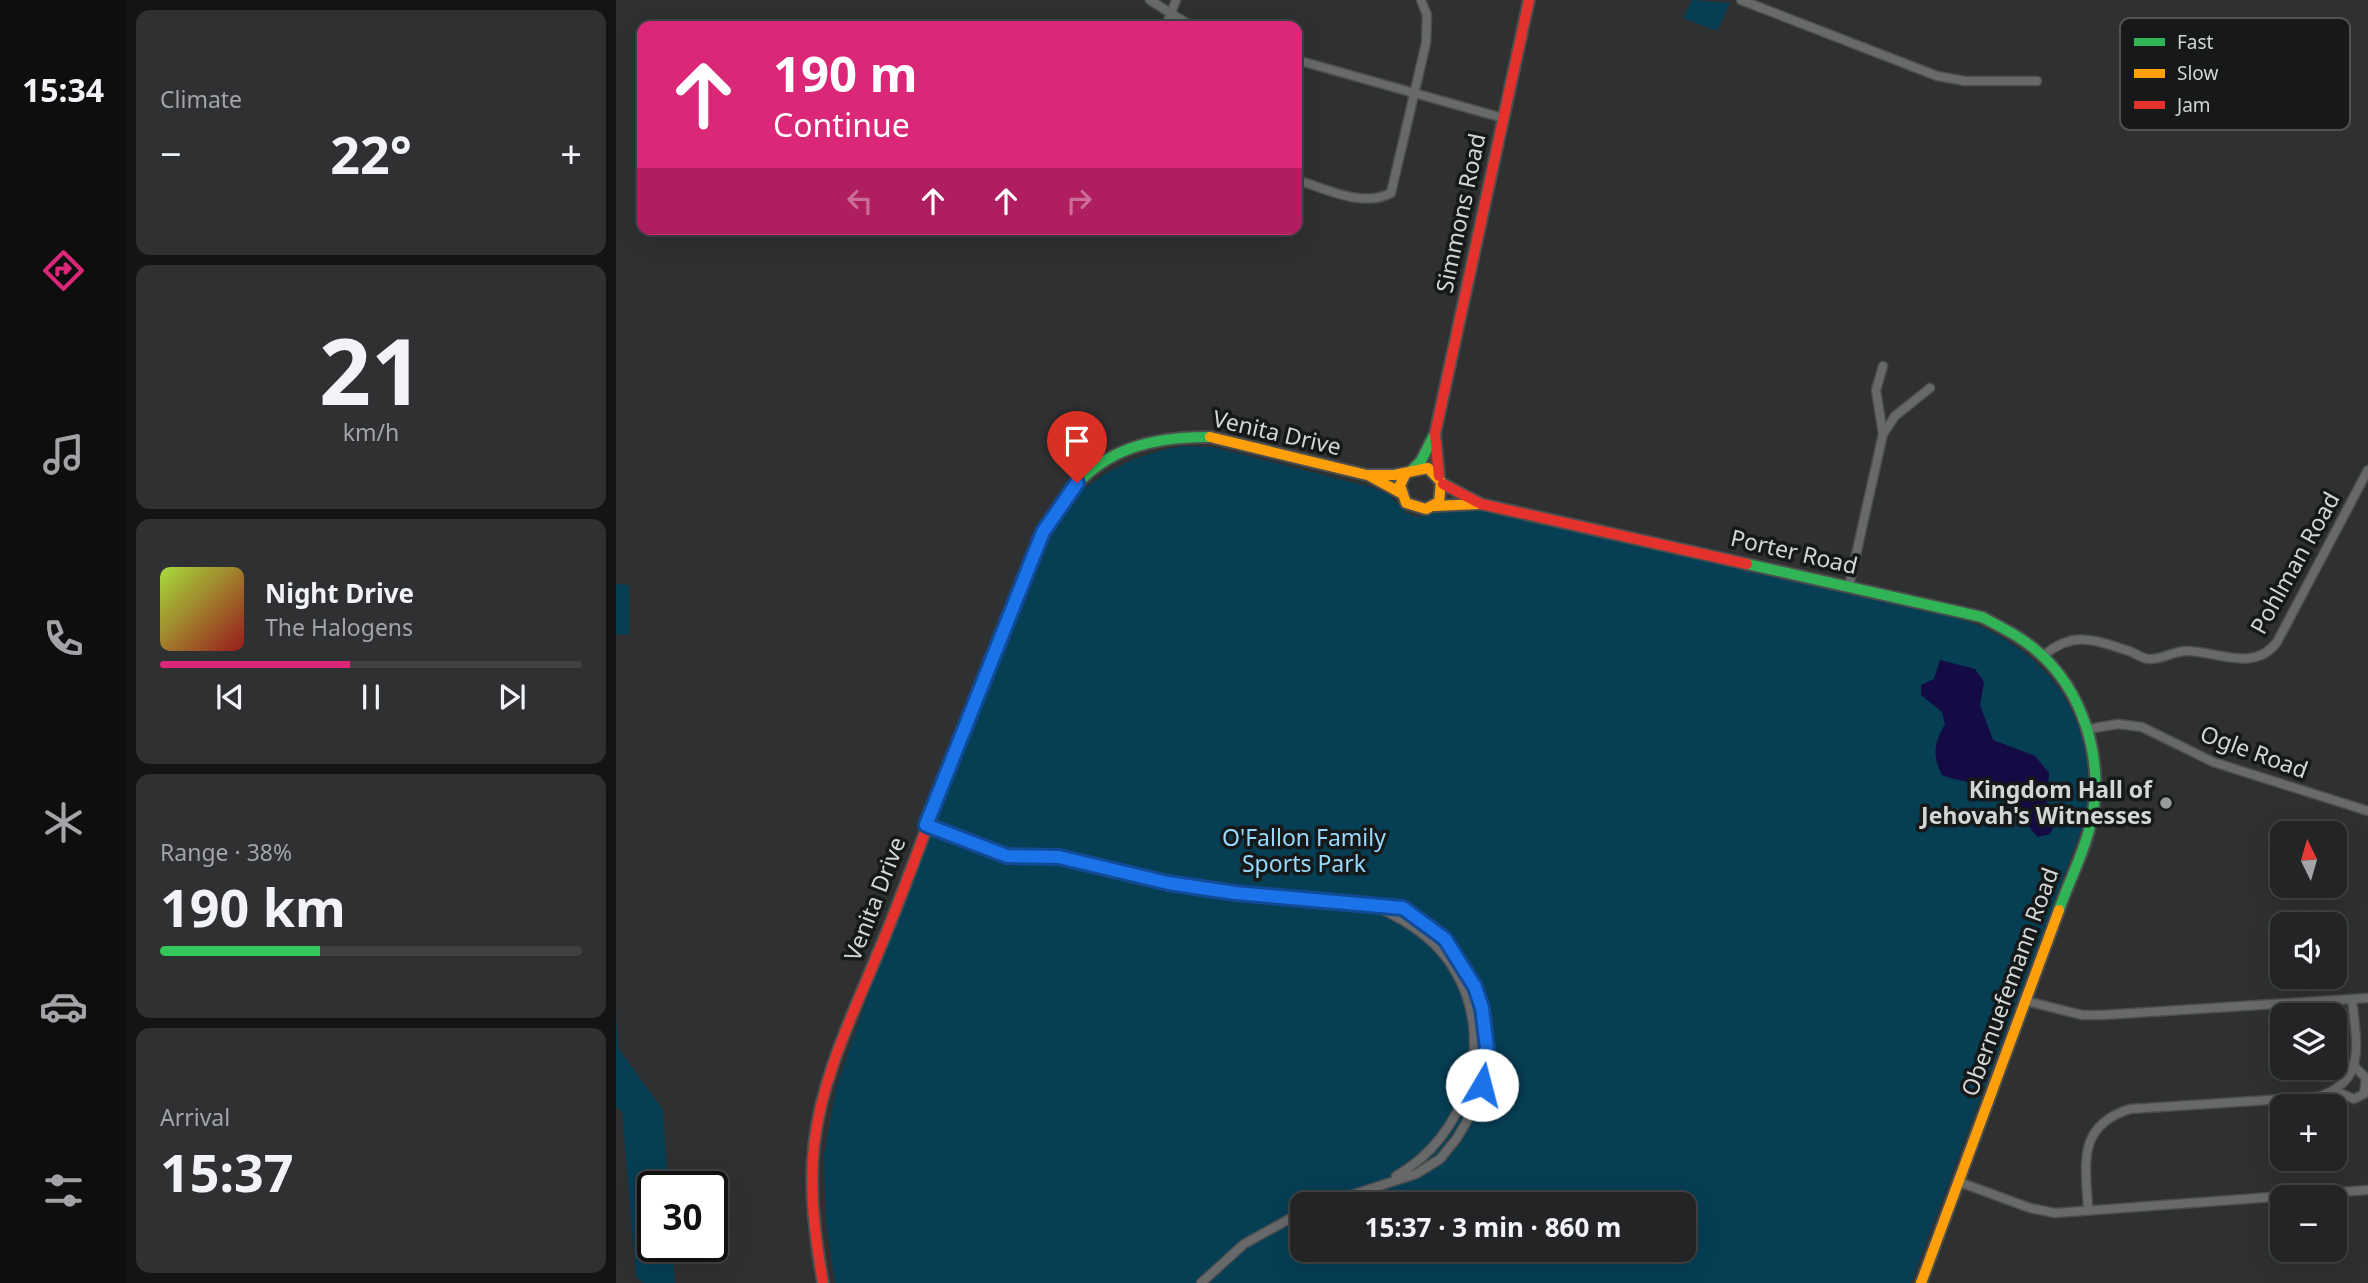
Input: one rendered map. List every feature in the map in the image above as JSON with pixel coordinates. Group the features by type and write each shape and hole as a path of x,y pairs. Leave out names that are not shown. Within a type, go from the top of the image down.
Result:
{"street":[{"path":"1150,0 1183,21"},
{"path":"1168,21 1176,0"},
{"path":"1302,182 1363,200 1380,199 1391,192 1426,43 1427,15 1421,0"},
{"name":"Simmons Road","path":"1410,471 1421,461 1435,434 1529,0"},
{"path":"1741,0 1937,76 1965,81 2037,81"},
{"path":"1302,61 1503,118"},
{"path":"1883,366 1876,390 1883,435"},
{"path":"1849,586 1883,435 1895,416 1930,388"},
{"name":"Simmons Road","path":"1435,434 1441,480"},
{"name":"Venita Drive","path":"823,1283 812,1199 817,1126 838,1052 1043,532 1064,499 1094,468 1139,445 1188,436 1211,438 1367,475 1401,493"},
{"path":"1428,468 1441,480 1442,496 1433,507 1412,507 1401,493 1400,485 1410,471 1428,468"},
{"name":"Pohlman Road","path":"2043,655 2059,643 2074,638 2113,646 2150,659 2185,651 2250,659 2262,656 2277,642 2368,470"},
{"name":"Venita Drive","path":"1367,475 1410,471"},
{"name":"Porter Road","path":"1441,480 1481,504"},
{"name":"Porter Road","path":"1433,507 1444,504 1481,504 1982,617 2012,632 2043,655 2072,692"},
{"name":"Obernuefemann Road","path":"1921,1283 2092,819 2096,791 2088,729 2072,692"},
{"name":"Ogle Road","path":"2088,729 2118,724 2142,727 2213,762 2368,811"},
{"path":"926,825 1007,856 1059,857 1195,888 1403,908 1432,927 1456,952 1475,987 1482,1008 1487,1048 1479,1098 1457,1138 1440,1159 1416,1174 1357,1192"},
{"path":"1374,905 1413,926 1446,956 1460,979 1469,1004 1474,1046 1469,1083 1452,1123 1425,1155 1384,1182"},
{"path":"2026,1001 2063,1012 2103,1015 2368,998"},
{"path":"2088,1210 2087,1146 2101,1123 2115,1114 2130,1109 2317,1097 2335,1091 2356,1068 2358,1057 2352,999"},
{"path":"2335,1091 2354,1099 2364,1094 2366,1078 2356,1068"},
{"path":"1959,1182 2044,1212 2368,1190"},
{"path":"1201,1283 1244,1244 1290,1219"}],"green space":[{"path":"1692,0 1730,3 1717,31 1683,18"},
{"name":"O'Fallon Family Sports Park","path":"1183,446 1212,447 1371,487 1390,495 1406,513 1419,517 1447,508 1467,508 1948,615 1983,628 2013,645 2039,666 2060,690 2076,719 2085,751 2088,785 2084,823 1911,1283 835,1283 826,1221 824,1156 836,1088 894,921 1063,507 1104,475 1149,454"},
{"path":"616,584 629,585 629,635 616,634"},
{"path":"616,1008 618,1048 663,1110 667,1171 637,1171 637,1262 673,1262 675,1283 644,1283 636,1277 622,1112 616,1107"}],"shaded area":[{"path":"1940,660 1975,669 1984,682 1980,705 1993,740 2035,756 2049,773 2047,805 2055,824 2050,834 2038,837 2019,805 2003,792 1942,775 1936,750 1938,737 1945,724 1942,712 1921,695 1921,685 1934,679"}],"traffic: fast":[{"path":"958,744 1042,538 1059,508 1078,483 1101,463 1130,449 1166,440 1210,437"},
{"path":"1413,469 1421,461 1433,437"},
{"path":"1747,564 1982,617 2024,641 2053,667 2078,705 2092,750 2095,772 2095,795 2089,830 2059,910"}],"traffic: slow":[{"path":"1210,437 1367,475 1394,475 1428,468 1441,482 1439,502 1426,509 1406,503 1400,485 1406,473"},
{"path":"1370,476 1401,493"},
{"path":"1435,506 1478,504"},
{"path":"1921,1283 2059,910"}],"traffic: jam":[{"path":"1439,476 1435,434 1529,0"},
{"path":"1443,484 1481,504 1747,564"},
{"path":"823,1283 815,1231 812,1180 814,1145 824,1094 840,1044 958,744"}],"place":[{"name":"Kingdom Hall of Jehovah's Witnesses","path":"2166,803"}],"route":[{"path":"1077,483 1058,506 1043,532 926,825 1007,856 1059,857 1168,883 1235,893 1351,901 1403,908 1445,939 1467,969 1482,1008 1485,1027 1487,1048 1482,1085"}]}
